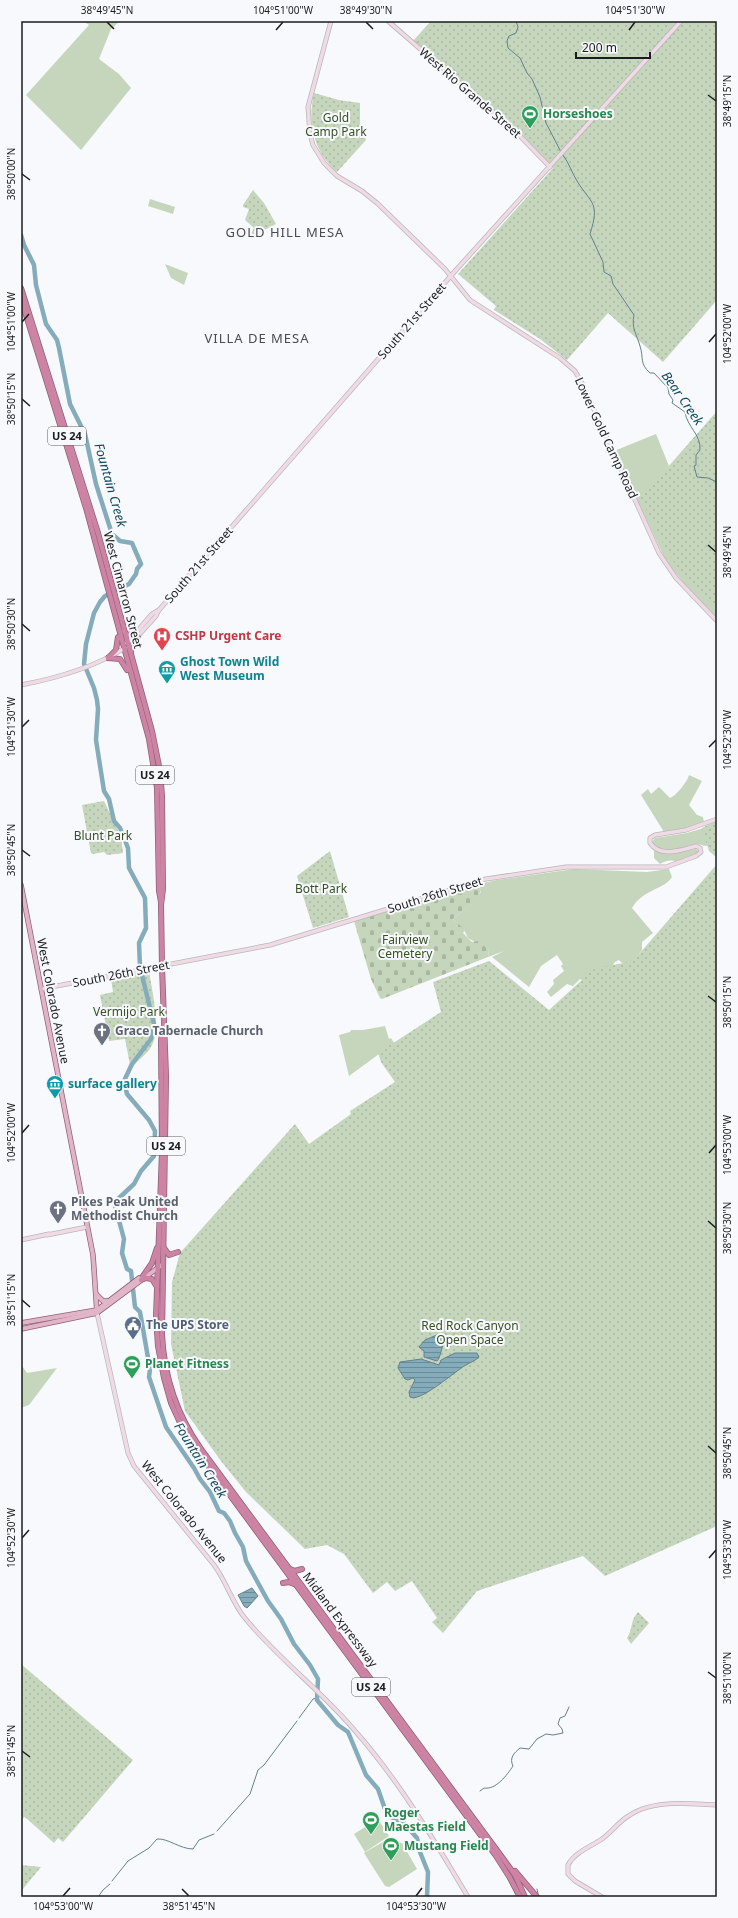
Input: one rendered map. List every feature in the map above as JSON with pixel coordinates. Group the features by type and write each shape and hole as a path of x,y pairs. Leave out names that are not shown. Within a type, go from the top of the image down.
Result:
{"highway":[{"name":"West Cimarron Street","path":"21,288 89,504 110,587"},
{"name":"West Cimarron Street","path":"21,300 122,628 132,680 149,739 155,773 159,891 161,905 163,1028 165,1040 166,1084 164,1244 160,1265 158,1306 158,1338 164,1369"},
{"path":"21,304 26,317"},
{"name":"West Cimarron Street","path":"114,601 117,623 135,671 152,731 160,771 162,796 163,889 161,905"},
{"path":"108,658 116,650 118,643 117,623"},
{"path":"122,628 127,635 137,634"},
{"path":"135,671 131,647 137,634"},
{"path":"108,658 122,660 132,680"},
{"name":"West Cimarron Street","path":"163,1028 161,1040 162,1151 160,1265 164,1369"},
{"path":"140,1280 154,1260 160,1239"},
{"path":"164,1244 169,1255 178,1252"},
{"path":"140,1280 146,1278 151,1279 156,1284 158,1306"},
{"name":"Midland Expressway","path":"164,1369 171,1403 191,1442 287,1569 295,1576 298,1584"},
{"path":"287,1569 295,1571 302,1569 295,1576"},
{"name":"Midland Expressway","path":"287,1569 289,1577 298,1584 454,1796 489,1838 514,1875 525,1897"},
{"path":"289,1577 283,1583 289,1582 298,1584"},
{"name":"Midland Expressway","path":"463,1807 504,1867 520,1897"},
{"path":"489,1838 537,1897"}],"main road":[{"name":"West Colorado Avenue","path":"21,886 93,1255 97,1311"},
{"path":"21,1329 97,1311 160,1265"},
{"path":"21,1323 97,1311 129,1288"},
{"path":"96,1294 103,1301 109,1301"}],"street":[{"name":"Lower Gold Camp Road","path":"331,21 309,100 308,125 313,145 318,155 330,170 346,182 369,195 451,276 474,302 560,358 575,371 583,385 659,553 676,578 717,621"},
{"name":"West Rio Grande Street","path":"388,21 518,134 550,168"},
{"name":"South 21st Street","path":"21,684 53,678 95,664 108,658 126,646 152,614 159,610 451,276 560,157 681,21"},
{"name":"South 26th Street","path":"41,989 270,945 486,879 566,867 666,867 696,856 701,852 700,848 696,846 677,851 664,851 651,845 650,838 655,835 686,830 717,819"},
{"path":"21,1240 87,1227"},
{"name":"West Colorado Avenue","path":"97,1311 128,1453 134,1466 220,1573 243,1616 264,1639 322,1695 368,1747 434,1840 468,1897"},
{"path":"602,1897 575,1881 568,1874 567,1867 574,1856 606,1836 629,1815 646,1808 683,1803 717,1805"}],"green space":[{"path":"83,21 120,21 111,29 99,59 119,74 131,88 81,150 26,95 89,25"},
{"path":"431,21 717,21 717,300 663,362 608,313 567,360 540,339 494,310 496,306 458,274 553,168 519,132 413,41"},
{"name":"Gold Camp Park","path":"314,93 339,100 360,103 360,126 366,140 337,172 323,155 314,136 311,115"},
{"path":"253,190 264,203 276,224 253,236 251,234 254,228 245,220 249,209 243,207 243,205"},
{"path":"150,199 175,207 173,214 148,206"},
{"path":"165,264 188,273 184,285 171,278"},
{"path":"717,411 717,608 704,597 681,572 667,551 649,514 639,500"},
{"path":"656,434 669,466 640,500 717,530 717,618 686,586 666,561 614,451"},
{"path":"689,775 702,781 689,805 697,815 703,817 704,823 664,832 641,795 648,789 651,794 659,787 670,798 681,788"},
{"name":"Blunt Park","path":"104,801 121,837 123,853 107,855 104,852 91,853 82,805"},
{"path":"717,820 717,858 709,851 702,828"},
{"path":"707,827 708,846 695,844 678,849 667,850 656,847 652,842 655,838 687,833"},
{"path":"696,849 700,852 676,862 668,861 660,864 654,858 654,850 675,853"},
{"name":"Bott Park","path":"330,851 349,917 313,928 297,876"},
{"name":"Red Rock Canyon Open Space","path":"717,864 717,1526 605,1576 583,1556 477,1591 443,1633 432,1622 437,1618 412,1581 395,1591 387,1582 373,1593 344,1554 327,1545 305,1549 246,1492 221,1461 185,1411 171,1344 172,1282 180,1253 295,1124 309,1144 351,1114 350,1111 395,1082 381,1062 378,1053 441,1012 433,982 489,961 549,1010 594,969 633,961"},
{"path":"574,869 647,872 669,869 672,877 664,885 647,893 632,908 653,933 642,942 642,950 630,966 626,967 619,960 615,962 610,969 584,981 580,979 573,986 567,984 551,997 547,992 554,984 553,980 564,971 561,966 563,964 557,955 541,966 529,987 492,957 504,951 488,957 489,950 468,938 464,930 453,919 470,905 481,892 479,884"},
{"name":"Fairview Cemetery","path":"477,884 481,890 477,898 453,919 465,930 463,933 472,942 478,941 489,950 488,957 382,999 380,998 371,979 354,921"},
{"name":"Vermijo Park","path":"149,971 155,1010 156,1030 151,1047 131,1070 125,1039 109,1041 100,995 113,992 111,979"},
{"path":"385,1026 389,1039 391,1038 394,1043 349,1076 339,1035 350,1032 351,1030 363,1030"},
{"path":"21,1364 27,1373 57,1368 29,1405 21,1408"},
{"path":"638,1612 649,1623 631,1644 627,1638 635,1615"},
{"path":"21,1664 133,1760 63,1842 58,1838 54,1843 25,1817 21,1819"},
{"name":"Roger Maestas Field","path":"378,1819 389,1836 365,1852 354,1834"},
{"name":"Mustang Field","path":"386,1840 402,1843 417,1869 389,1887 385,1886 364,1853"},
{"path":"21,1865 41,1867 22,1890 21,1889"}],"water":[{"path":"437,1335 442,1336 445,1341 437,1361 424,1357 424,1351 419,1347 425,1340"},
{"path":"455,1353 477,1353 479,1357 461,1368 438,1386 415,1398 410,1397 409,1392 415,1380 413,1378 408,1380 405,1379 398,1368 400,1362 421,1359 439,1365 441,1360"},
{"path":"252,1588 258,1596 247,1608 244,1606 238,1595"}],"waterway":[{"name":"Bear Creek","path":"516,21 518,27 516,33 509,36 507,41 508,48 520,58 527,73 532,79 540,97 546,123 561,152"},
{"name":"Bear Creek","path":"563,155 577,181 593,204 594,216 590,234 603,262 604,272 611,276 613,284 634,315 634,328 640,346 644,366 650,373 654,373 668,388 669,394 673,400 672,403 685,412 688,422 698,439 700,450 696,455 696,465 694,466 697,477 708,478 717,482"},
{"name":"Fountain Creek","path":"21,235 24,245 34,265 36,285 46,324 57,340 70,404 85,434 96,484 112,534 120,541 132,543 141,564 129,584 105,596 100,602 94,613 86,644 84,664 94,688 97,700 98,709 96,740 104,791 109,799 114,821 120,828 128,848 129,868 145,898 146,928 139,943 140,967 154,1024 151,1039 132,1064 124,1081 127,1094 149,1120 155,1131 154,1156 141,1171 134,1184 118,1199 115,1206 124,1239 122,1253 127,1269 131,1271 135,1307 140,1312 150,1369 149,1377 166,1427 210,1492 219,1511 224,1513 230,1521 243,1547 246,1561 268,1601 281,1619 294,1644 310,1665 318,1679 317,1700 338,1725 348,1732 366,1775 378,1789 386,1812 389,1816 404,1823 417,1838 420,1852 428,1872 427,1897"},
{"path":"299,1718 313,1699 317,1698"},
{"path":"480,1791 484,1788 493,1787 504,1777 513,1766 513,1756 520,1748 529,1749 537,1739 546,1734 553,1735 563,1733 558,1724 560,1718 565,1716 569,1707"},
{"path":"217,1831 250,1794 258,1770 264,1765 297,1721"},
{"path":"112,1881 128,1861 149,1848 157,1839 165,1840 188,1849 193,1849 199,1840 214,1834"},
{"path":"98,1897 110,1884"},
{"path":"537,1889 538,1894"}],"place":[{"name":"Horseshoes","path":"530,129"},
{"name":"CSHP Urgent Care","path":"162,651"},
{"name":"Ghost Town Wild West Museum","path":"167,684"},
{"name":"Grace Tabernacle Church","path":"102,1046"},
{"name":"surface gallery","path":"55,1099"},
{"name":"Pikes Peak United Methodist Church","path":"58,1224"},
{"name":"The UPS Store","path":"133,1340"},
{"name":"Planet Fitness","path":"132,1379"},
{"name":"Roger Maestas Field","path":"371,1835"},
{"name":"Mustang Field","path":"391,1861"}],"district":[{"name":"GOLD HILL MESA","path":"285,232"},
{"name":"VILLA DE MESA","path":"257,338"}]}
